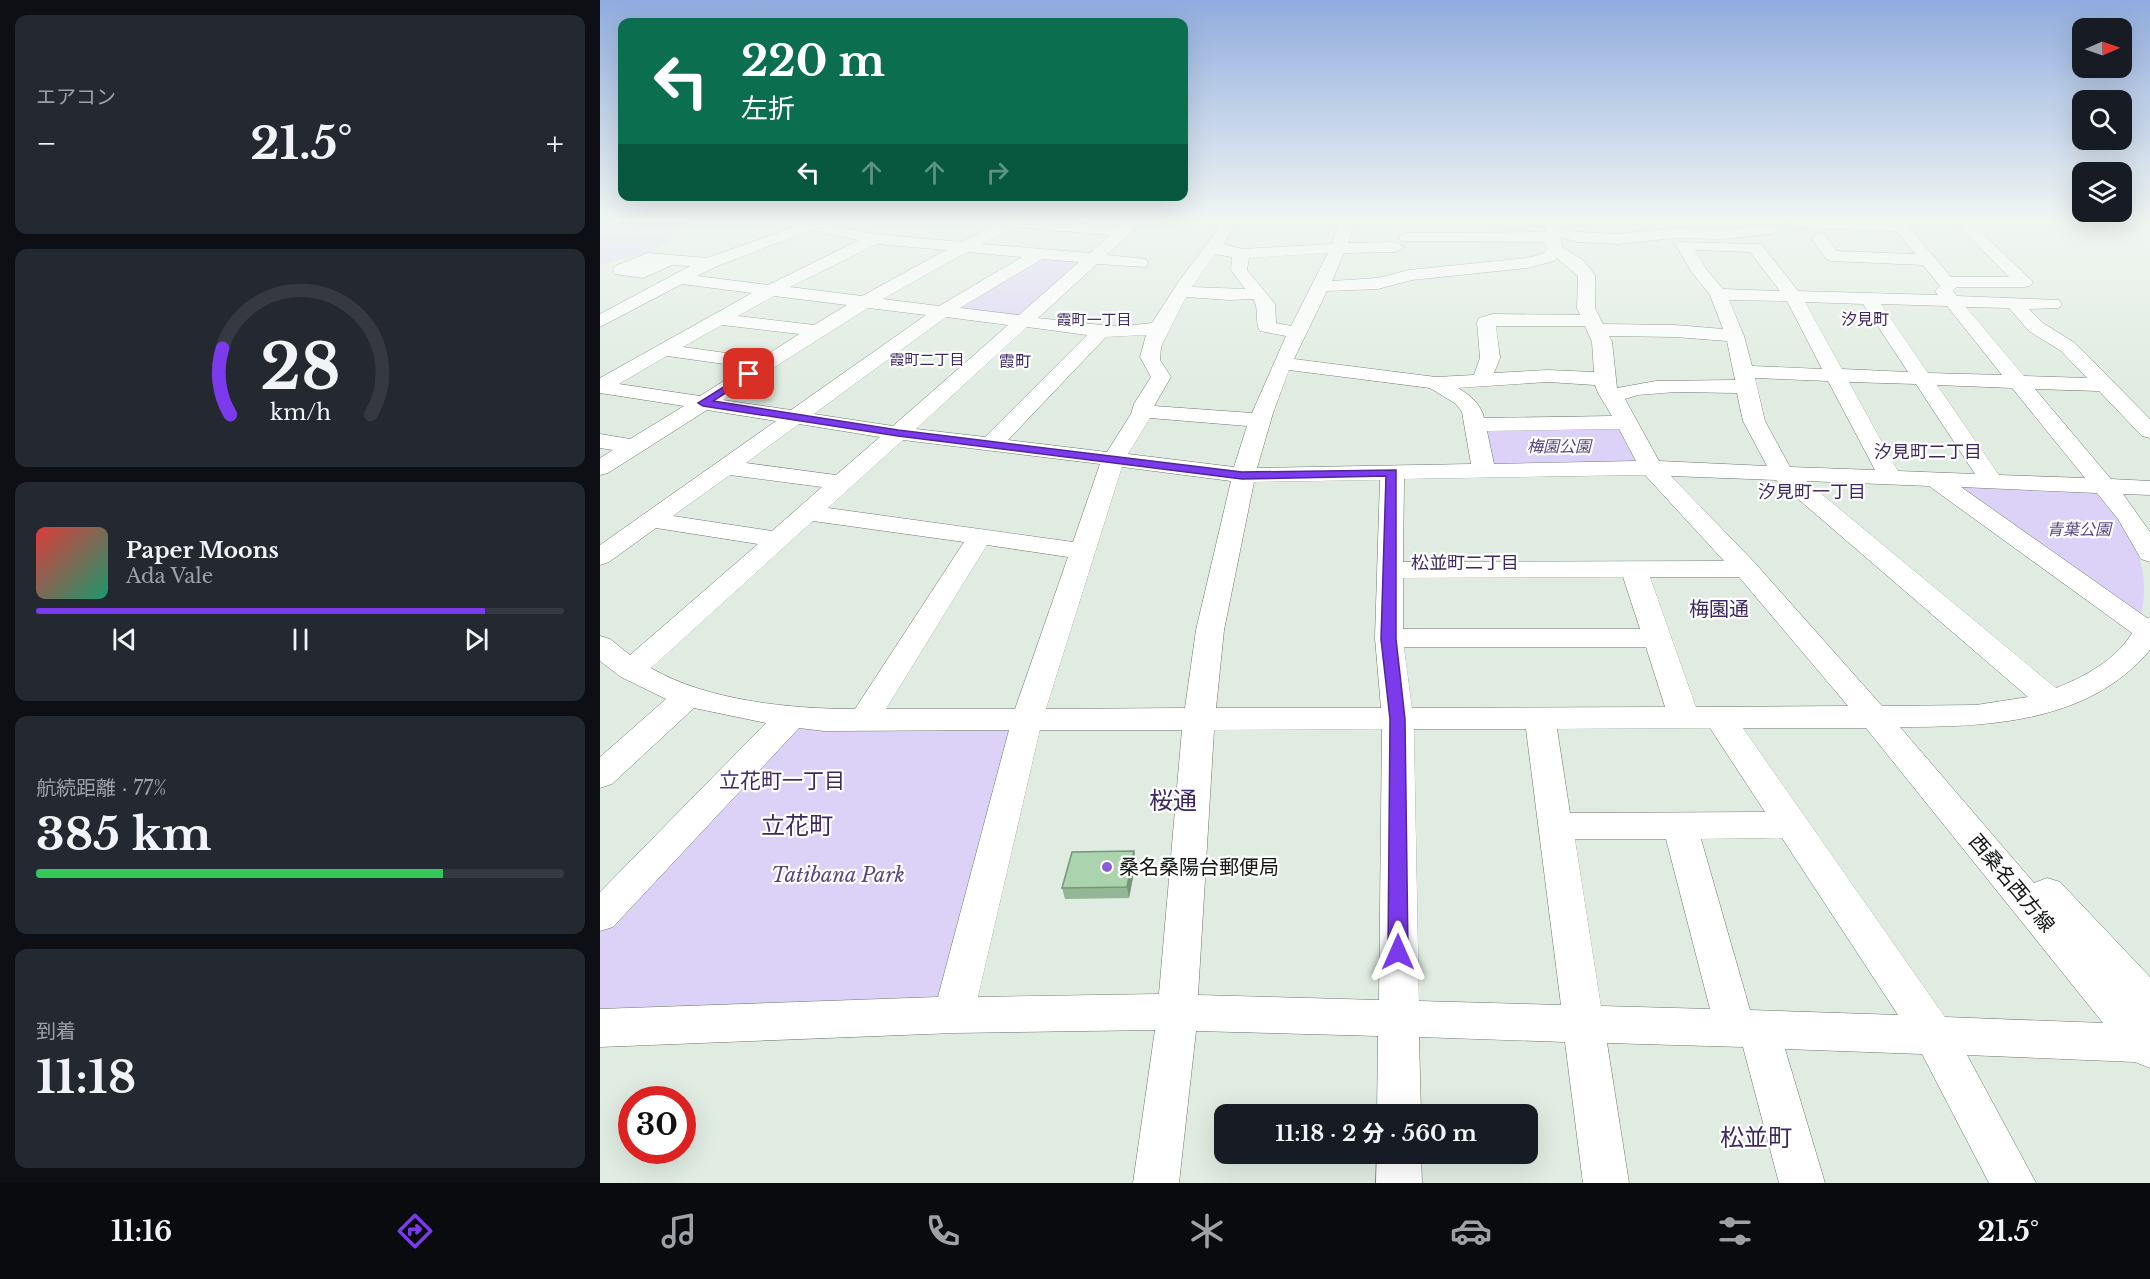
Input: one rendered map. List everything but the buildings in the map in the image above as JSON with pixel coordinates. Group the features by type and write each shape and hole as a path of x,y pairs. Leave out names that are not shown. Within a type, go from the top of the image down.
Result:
{"street":[{"path":"600,321 685,276"},
{"path":"600,386 795,276"},
{"path":"600,468 864,302 911,276"},
{"path":"600,556 943,311 1002,276"},
{"path":"1075,276 778,539 610,659 688,696 791,717 864,720 1200,720 1254,717 1702,718 1874,717 2007,712 2051,700 2089,684 2118,666 2133,652 2149,630 1934,479"},
{"path":"954,1015 1028,719 1113,460 1161,377 1150,357 1158,328 1192,276"},
{"path":"1242,276 1259,293 1266,304 1267,327 1297,333"},
{"path":"1156,1183 1164,1139 1176,1012 1206,651 1242,475 1259,420 1282,363 1325,276"},
{"path":"1320,286 1376,282 1403,276"},
{"path":"1587,276 1586,303 1603,347 1608,388"},
{"path":"1703,276 1718,294 1735,336 1754,421 1782,473 2051,700"},
{"path":"1778,276 1793,296 1890,477"},
{"path":"1939,276 2018,382 2128,517 2150,554"},
{"path":"1718,294 1868,298 1949,292 2024,282 2018,276"},
{"path":"680,279 1101,331 1125,332 1158,328"},
{"path":"1182,291 1228,295 1259,293"},
{"path":"1949,292 2014,303 2054,304"},
{"path":"609,298 636,302"},
{"path":"1868,298 1991,481"},
{"path":"2014,303 2036,327 2068,347 2150,431"},
{"path":"720,319 817,331"},
{"path":"1482,379 1490,357 1486,327 1490,321 1735,336"},
{"path":"990,445 1101,331"},
{"path":"662,350 764,364"},
{"path":"1282,363 1436,383 1515,377 1608,388 1618,393 1648,388 1706,386 1744,380 1835,376 2107,385"},
{"path":"1436,383 1468,405 1476,425 1484,471"},
{"path":"600,386 898,433 1242,475 1651,468 2150,488"},
{"name":"西桑名西方線","path":"1608,388 1651,468 1746,569 1874,717 2148,1046"},
{"path":"1142,411 1259,420"},
{"path":"1476,425 1626,422"},
{"path":"600,441 635,447"},
{"path":"725,467 842,483"},
{"path":"1392,473 1389,639 1398,719 1399,1104"},
{"path":"808,513 1082,552"},
{"path":"650,520 778,539"},
{"path":"864,720 980,537"},
{"path":"1391,570 1746,569"},
{"path":"1634,570 1657,638 1702,718 1791,825 1934,1035 2013,1183"},
{"path":"1389,639 1657,638"},
{"path":"600,776 688,696"},
{"path":"600,916 791,717"},
{"path":"1540,718 1606,1183"},
{"path":"1556,826 1791,825"},
{"path":"1680,826 1747,1028 1802,1183"},
{"path":"2047,893 2150,1004"},
{"path":"600,1028 954,1015 1176,1012 1747,1028 2148,1046"},
{"path":"1399,1164 1399,1183"}],"green space":[{"path":"1007,276 1074,276 1023,320 948,312"},
{"name":"梅園公園","path":"1486,427 1619,427 1637,462 1494,467"},
{"name":"青葉公園","path":"1957,484 2090,490 2098,495 2108,504 2136,550 2144,587 2141,615 1955,487"},
{"name":"Tatibana Park","path":"1011,728 944,997 931,1007 600,1017 600,932 789,732 800,729"}],"place":[{"name":"桑名桑陽台郵便局","path":"1107,867"}],"district":[{"name":"霞町一丁目","path":"1094,319"},
{"name":"汐見町","path":"1865,319"},
{"name":"霞町二丁目","path":"927,359"},
{"name":"霞町","path":"1015,361"},
{"name":"汐見町二丁目","path":"1928,452"},
{"name":"汐見町一丁目","path":"1812,492"},
{"name":"松並町二丁目","path":"1465,563"},
{"name":"梅園通","path":"1719,609"},
{"name":"立花町一丁目","path":"782,781"},
{"name":"桜通","path":"1173,800"},
{"name":"立花町","path":"797,825"},
{"name":"松並町","path":"1756,1137"}],"route":[{"path":"749,374 703,403 898,433 1242,475 1392,473 1389,639 1398,719 1398,952"}]}
